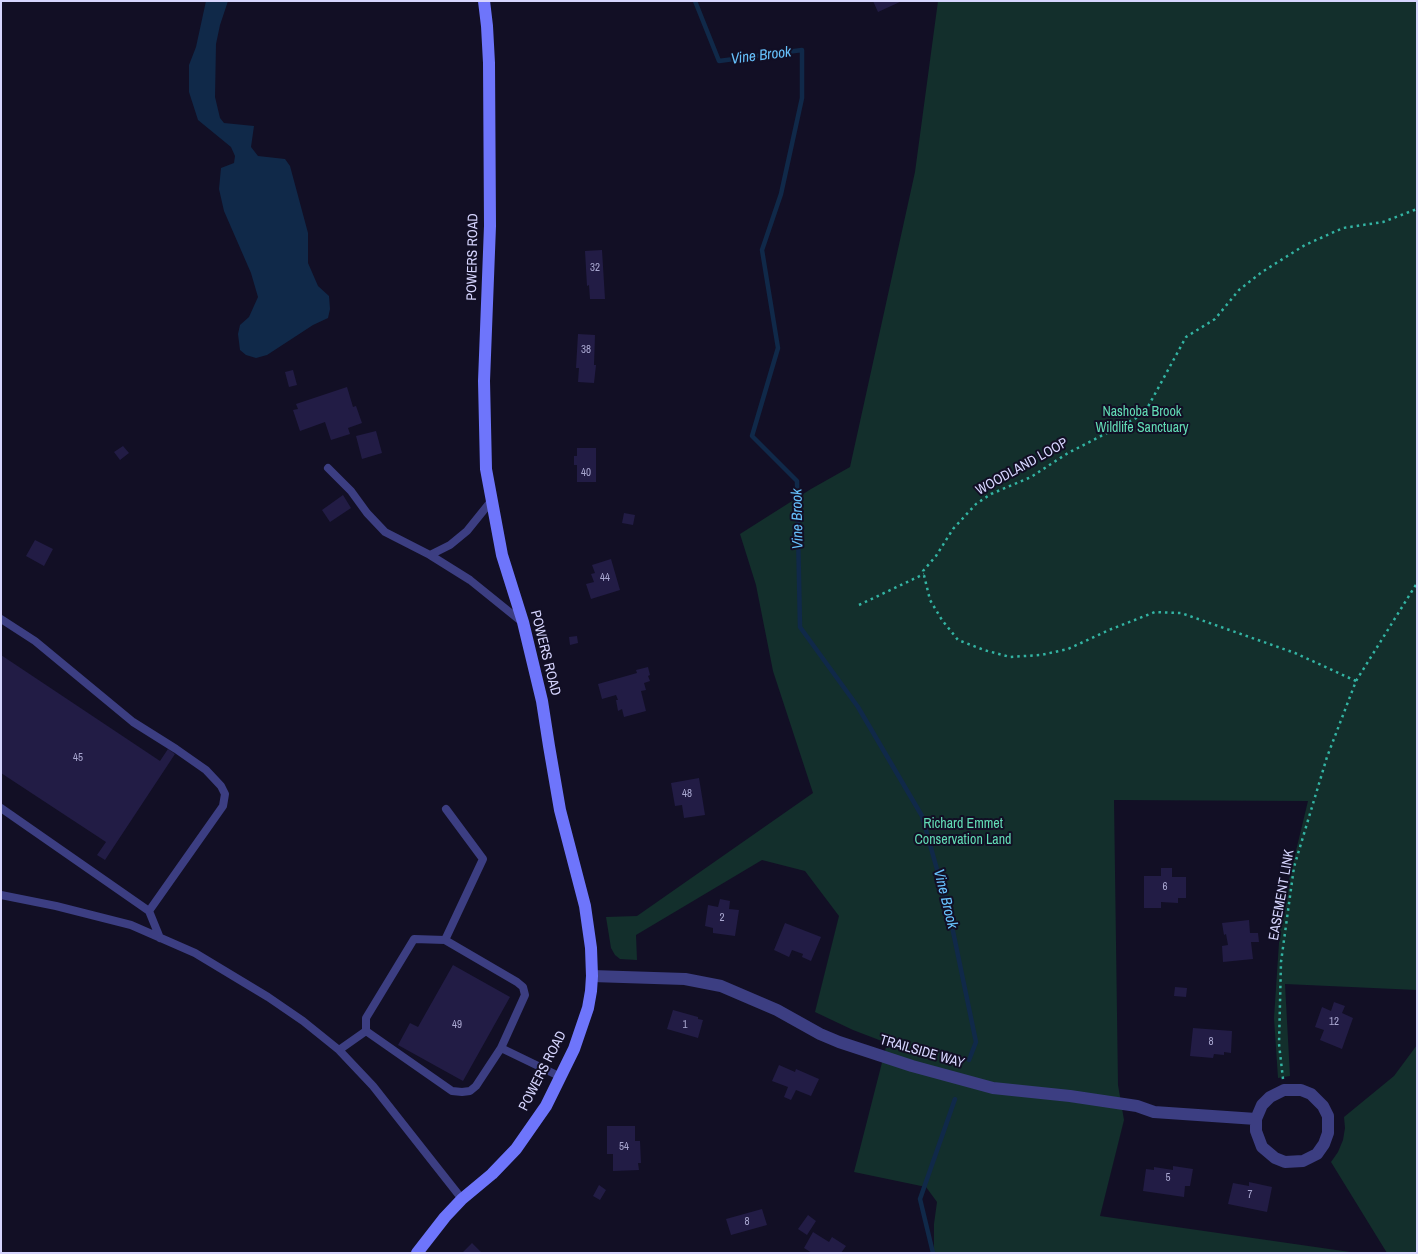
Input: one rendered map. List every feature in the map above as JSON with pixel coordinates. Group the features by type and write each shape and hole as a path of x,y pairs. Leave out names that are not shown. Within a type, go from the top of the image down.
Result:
{"main road":[{"name":"POWERS ROAD","path":"416,1253 462,1199 492,1174 516,1149 546,1106 574,1049 588,1008 592,976 591,948 585,906 560,810 542,701 523,622 502,555 486,468 484,381 490,216 489,63 484,1"}],"street":[{"name":"TRAILSIDE WAY","path":"592,976 685,979 721,986 777,1010 820,1034 839,1042 912,1066 993,1088 1128,1104 1154,1112 1256,1119"},
{"path":"1295,1089 1306,1092 1324,1106 1328,1116 1328,1133 1324,1144 1317,1154 1297,1162 1286,1162 1274,1158 1259,1142 1256,1131 1256,1119 1259,1109 1266,1100 1284,1090 1295,1089"}],"lane":[{"path":"328,468 351,491 367,513 386,532 430,555 470,580 523,622"},
{"path":"430,555 450,545 467,531 492,500"},
{"path":"1,619 34,641 133,722 176,748 206,770 221,786 225,794 223,806 149,911"},
{"path":"1,808 149,911 160,938"},
{"path":"445,940 483,859 446,809"},
{"path":"1,895 56,906 131,925 195,953 268,997 303,1021 339,1050 373,1086 462,1199"},
{"path":"414,939 445,940 518,982 523,987 525,994 501,1048 476,1086 470,1091 452,1091 366,1031 366,1018 414,939"},
{"path":"339,1050 366,1031"},
{"path":"501,1048 561,1077"}],"path":[{"name":"WOODLAND LOOP","path":"924,574 923,572 936,556 953,528 976,504 991,494 1032,477 1068,453 1144,414 1186,337 1215,319 1239,290 1262,272 1305,245 1343,228 1383,222 1417,210"},
{"path":"858,605 924,574 930,600 942,620 958,640 1010,657 1041,655 1068,649 1155,612 1181,613 1295,653 1356,682 1417,584"},
{"name":"EASEMENT LINK","path":"1284,1090 1279,1044 1281,962 1294,867 1327,757 1356,682"}],"green space":[{"name":"Nashoba Brook Wildlife Sanctuary","path":"938,1 1417,1 1417,990 1285,984 1290,1076 1278,1078 1274,1018 1281,913 1308,801 1114,800 1118,1085 1124,1120 1100,1216 1357,1253 934,1253 934,1224 937,1202 926,1187 854,1172 887,1043 853,1030 815,1012 839,916 805,871 762,860 636,935 637,960 620,959 611,948 606,917 637,916 813,793 773,671 756,585 740,534 850,467 915,172"},
{"path":"1417,1045 1417,1253 1387,1253 1331,1162 1343,1140 1344,1117 1394,1076"}],"water":[{"path":"206,1 228,1 216,44 215,97 220,118 224,123 254,126 251,147 258,156 285,159 290,166 308,233 308,263 318,286 329,296 330,309 328,318 313,325 267,355 256,358 246,355 240,350 238,334 240,325 249,317 258,297 251,273 224,211 219,189 221,168 234,163 235,156 231,147 198,120 189,92 189,65 196,47"}],"building":[{"path":"873,1 902,1 878,12"},
{"path":"602,250 605,299 590,299 589,285 587,286 585,251"},
{"path":"578,334 595,335 594,365 596,365 594,383 578,382 579,368 576,368"},
{"path":"293,370 297,385 289,387 285,372"},
{"path":"347,387 353,407 356,406 362,423 348,428 350,434 331,440 325,422 300,431 293,410 298,409 296,404"},
{"path":"376,431 382,453 362,459 356,436"},
{"path":"123,446 129,453 120,460 114,452"},
{"path":"577,448 596,448 596,482 577,482 577,465 574,465 574,456 577,456"},
{"path":"343,495 351,508 330,522 322,510"},
{"path":"624,513 635,515 633,525 622,523"},
{"path":"35,540 53,549 44,566 26,556"},
{"path":"611,559 620,590 591,599 586,584 594,582 591,574 595,573 592,565"},
{"path":"577,636 578,643 570,645 569,637"},
{"path":"1,655 160,761 168,749 175,754 105,860 97,855 106,842 1,773"},
{"path":"648,667 650,681 644,683 646,690 641,691 646,711 624,717 622,709 618,711 616,695 602,699 598,684 637,673 636,670"},
{"path":"699,778 705,815 684,818 682,805 675,806 671,783"},
{"path":"1161,868 1172,868 1172,877 1186,877 1186,898 1178,898 1178,903 1161,902 1161,908 1144,908 1144,876 1161,876"},
{"path":"720,899 730,901 729,909 739,910 735,936 713,933 713,928 705,926 708,905 718,907"},
{"path":"1249,920 1250,933 1258,933 1259,942 1251,942 1253,959 1223,962 1222,946 1228,945 1222,923"},
{"path":"785,923 821,937 811,961 802,957 803,954 792,950 789,957 774,950"},
{"path":"453,965 510,997 463,1081 398,1045 410,1023 418,1027"},
{"path":"1175,987 1187,988 1186,997 1174,996"},
{"path":"1334,1002 1345,1006 1342,1013 1353,1018 1342,1049 1320,1040 1324,1030 1315,1027 1322,1007 1331,1011"},
{"path":"673,1010 703,1020 698,1038 667,1029"},
{"path":"1193,1028 1232,1031 1231,1053 1224,1052 1224,1055 1214,1054 1213,1058 1190,1056"},
{"path":"779,1065 795,1072 796,1069 819,1079 811,1096 796,1090 791,1100 784,1097 788,1087 772,1081"},
{"path":"607,1126 635,1126 635,1141 640,1141 641,1163 638,1163 639,1170 613,1171 613,1154 607,1154"},
{"path":"1173,1166 1193,1169 1190,1186 1185,1186 1184,1197 1143,1191 1146,1169 1154,1170 1154,1167 1173,1170"},
{"path":"1249,1182 1272,1187 1267,1212 1228,1204 1233,1183 1249,1186"},
{"path":"599,1185 606,1190 600,1200 593,1196"},
{"path":"762,1209 767,1225 731,1235 726,1219"},
{"path":"808,1215 816,1221 807,1235 798,1229"},
{"path":"813,1232 829,1242 832,1237 846,1246 841,1253 812,1253 804,1248"},
{"path":"472,1243 482,1253 462,1253"}],"waterway":[{"name":"Vine Brook","path":"695,1 719,61 802,50 802,98 781,194 762,250 778,348 752,436 797,481 800,627 858,707 922,816 949,912 976,1042 969,1060"},
{"name":"Vine Brook","path":"933,1253 920,1199 955,1099"}],"park label":[{"name":"Richard Emmet Conservation Land","path":"963,832"}]}
